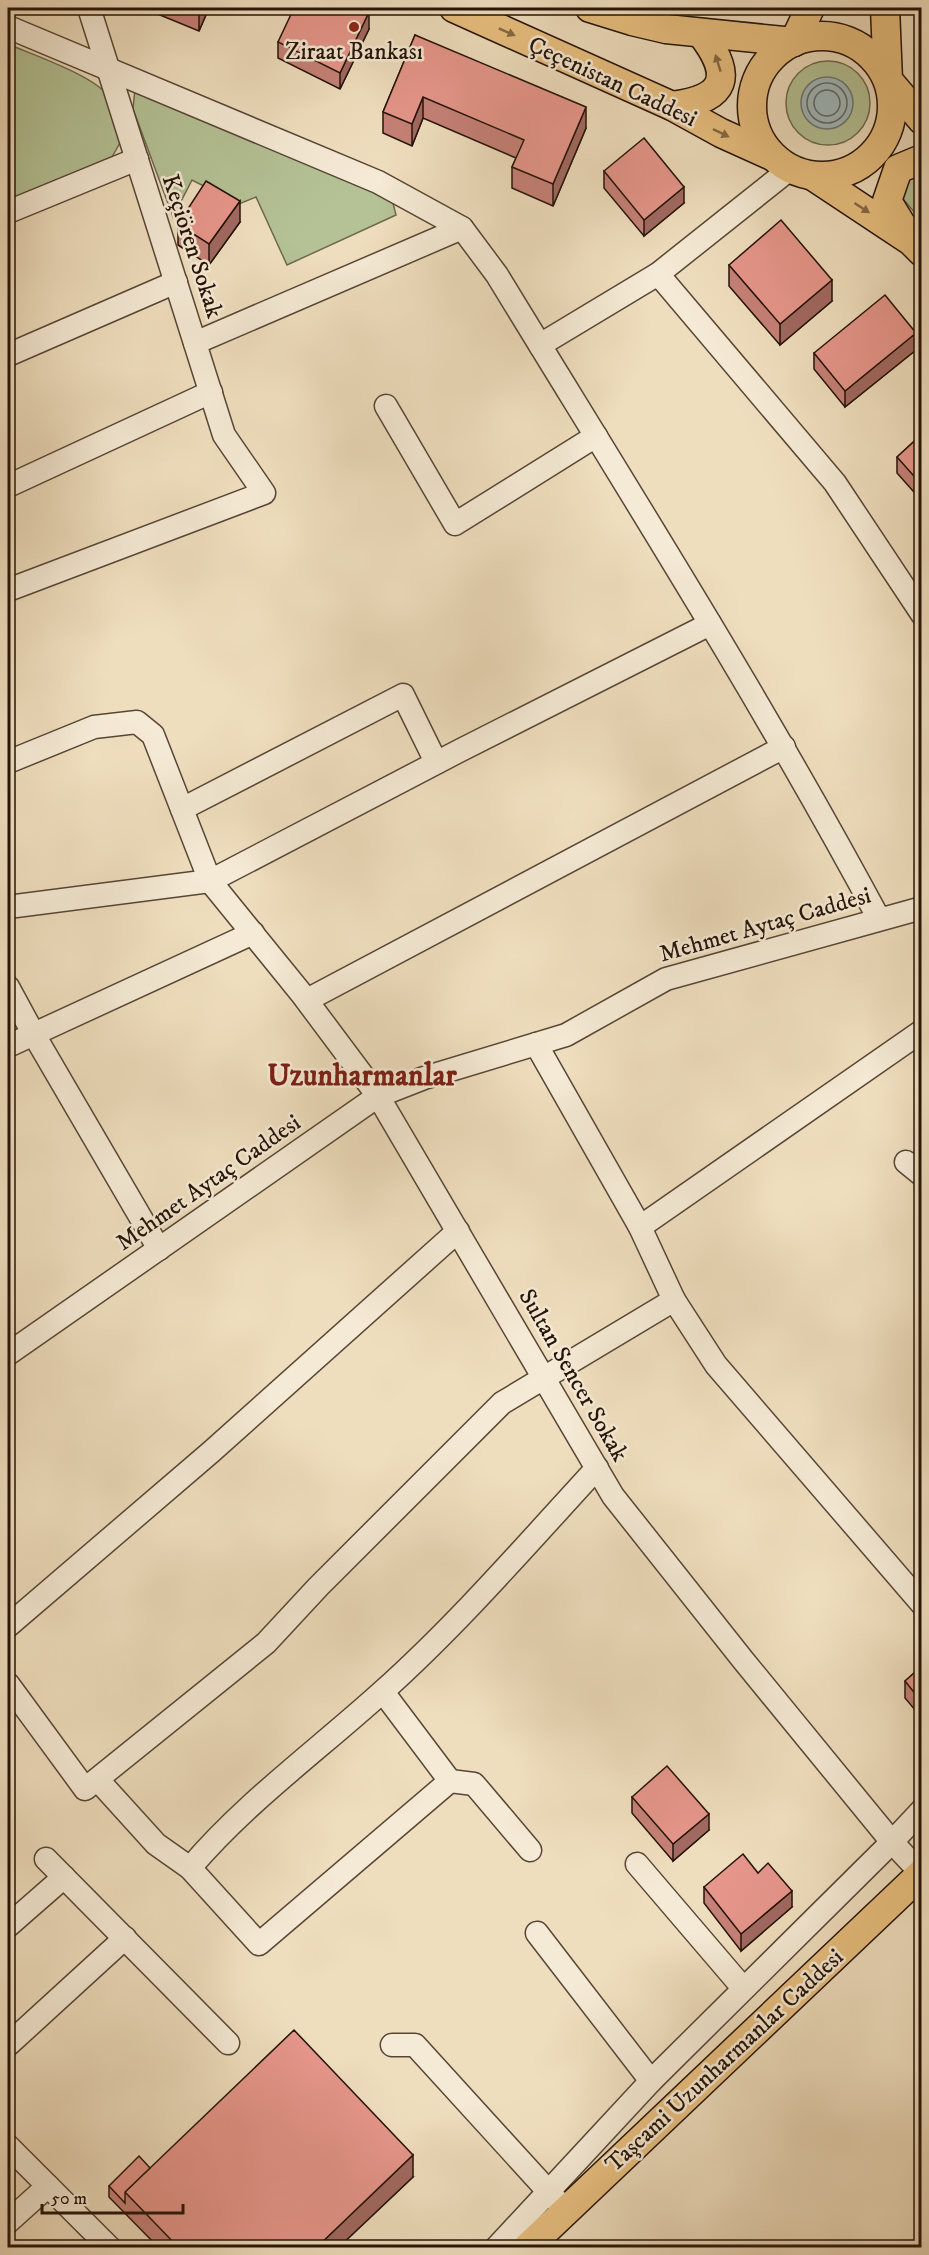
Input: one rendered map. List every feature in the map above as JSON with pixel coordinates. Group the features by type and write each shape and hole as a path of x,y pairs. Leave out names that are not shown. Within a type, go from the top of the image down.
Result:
{"main road":[{"name":"Çeçenistan Caddesi","path":"454,8 672,106 721,133 792,167 916,247"},
{"path":"590,8 631,14 666,29 794,42"},
{"path":"794,42 810,8"},
{"path":"885,8 888,80 892,104 889,128 878,150 860,166 838,175 792,167 759,137 752,115 753,93 760,72 775,54 794,42 815,36 838,38 859,46 876,61 888,80 921,120"},
{"path":"672,106 698,102 718,87 721,69 717,56 701,33"},
{"path":"916,247 887,201 898,169 921,159"},
{"name":"Taşcami Uzunharmanlar Caddesi","path":"527,2247 556,2201 921,1874"}],"street":[{"name":"Keçiören Sokak","path":"8,590 264,492 224,435 88,8"},
{"path":"8,27 378,182 462,228 498,275 710,624 818,806 879,919"},
{"path":"8,212 137,159"},
{"path":"540,345 658,274 792,167"},
{"path":"195,343 462,228"},
{"path":"658,274 835,483 921,614"},
{"path":"8,355 176,282"},
{"path":"8,486 211,392"},
{"path":"386,406 455,524 596,436"},
{"path":"8,907 210,881 436,762 710,624"},
{"path":"182,809 403,695 436,762"},
{"name":"Sultan Sencer Sokak","path":"8,762 94,727 137,722 153,735 210,881 307,1000 378,1096 614,1496 892,1842 921,1874"},
{"path":"307,1000 784,747"},
{"name":"Mehmet Aytaç Caddesi","path":"8,1354 378,1096 424,1078 566,1035 666,979 921,908"},
{"path":"8,1046 253,933"},
{"path":"8,987 33,1034 159,1249"},
{"path":"640,1227 921,1031"},
{"path":"536,1044 640,1227 674,1300 716,1365 921,1604"},
{"path":"8,1626 211,1452 458,1231"},
{"path":"8,1684 85,1789 266,1643 318,1587 502,1403 674,1300"},
{"path":"190,1868 219,1835 383,1692 454,1623 597,1468"},
{"path":"383,1692 450,1781 474,1784 530,1850"},
{"path":"98,1780 156,1844 190,1868 259,1944 450,1781"},
{"path":"496,2247 556,2201 651,2081 892,1842 921,1810"},
{"path":"46,1859 228,2043"},
{"path":"637,1864 743,1988"},
{"path":"8,1926 64,1877"},
{"path":"537,1934 651,2081"},
{"path":"8,2045 125,1938"},
{"path":"392,2045 415,2045 556,2201"},
{"path":"8,2146 110,2247"},
{"path":"8,2222 48,2186"}],"green space":[{"path":"8,44 78,74 103,90 111,103 120,143 112,157 8,200"},
{"path":"828,61 851,68 863,80 870,103 863,126 851,138 828,145 805,138 793,126 786,103 793,80 805,68"},
{"path":"135,89 392,199 396,215 287,265 256,197 239,204 192,180 173,217 133,109"},
{"path":"921,168 921,220 898,193 912,171"}],"water":[{"path":"822,77 832,77 842,81 849,88 853,103 849,118 842,125 832,129 822,129 812,125 805,118 801,108 801,98 805,88 812,81"}],"building":[{"path":"294,8 359,8 369,12 340,73 278,42"},
{"path":"415,35 586,107 553,184 512,167 524,140 423,97 412,124 383,112"},
{"path":"644,138 684,187 644,220 604,171"},
{"path":"206,181 240,201 209,244 178,224"},
{"path":"781,220 832,280 780,324 729,265"},
{"path":"885,295 916,333 845,391 814,353"},
{"path":"921,435 921,484 897,457"},
{"path":"921,1667 921,1701 905,1681"},
{"path":"667,1766 709,1814 673,1844 632,1797"},
{"path":"743,1854 758,1873 768,1863 792,1891 741,1934 704,1887"},
{"path":"294,2030 413,2155 317,2247 178,2247 125,2192"},
{"path":"139,2156 150,2168 125,2192 125,2203 109,2186"}],"place":[{"name":"Ziraat Bankası","path":"354,27"}],"district":[{"name":"Uzunharmanlar","path":"362,1075"}]}
